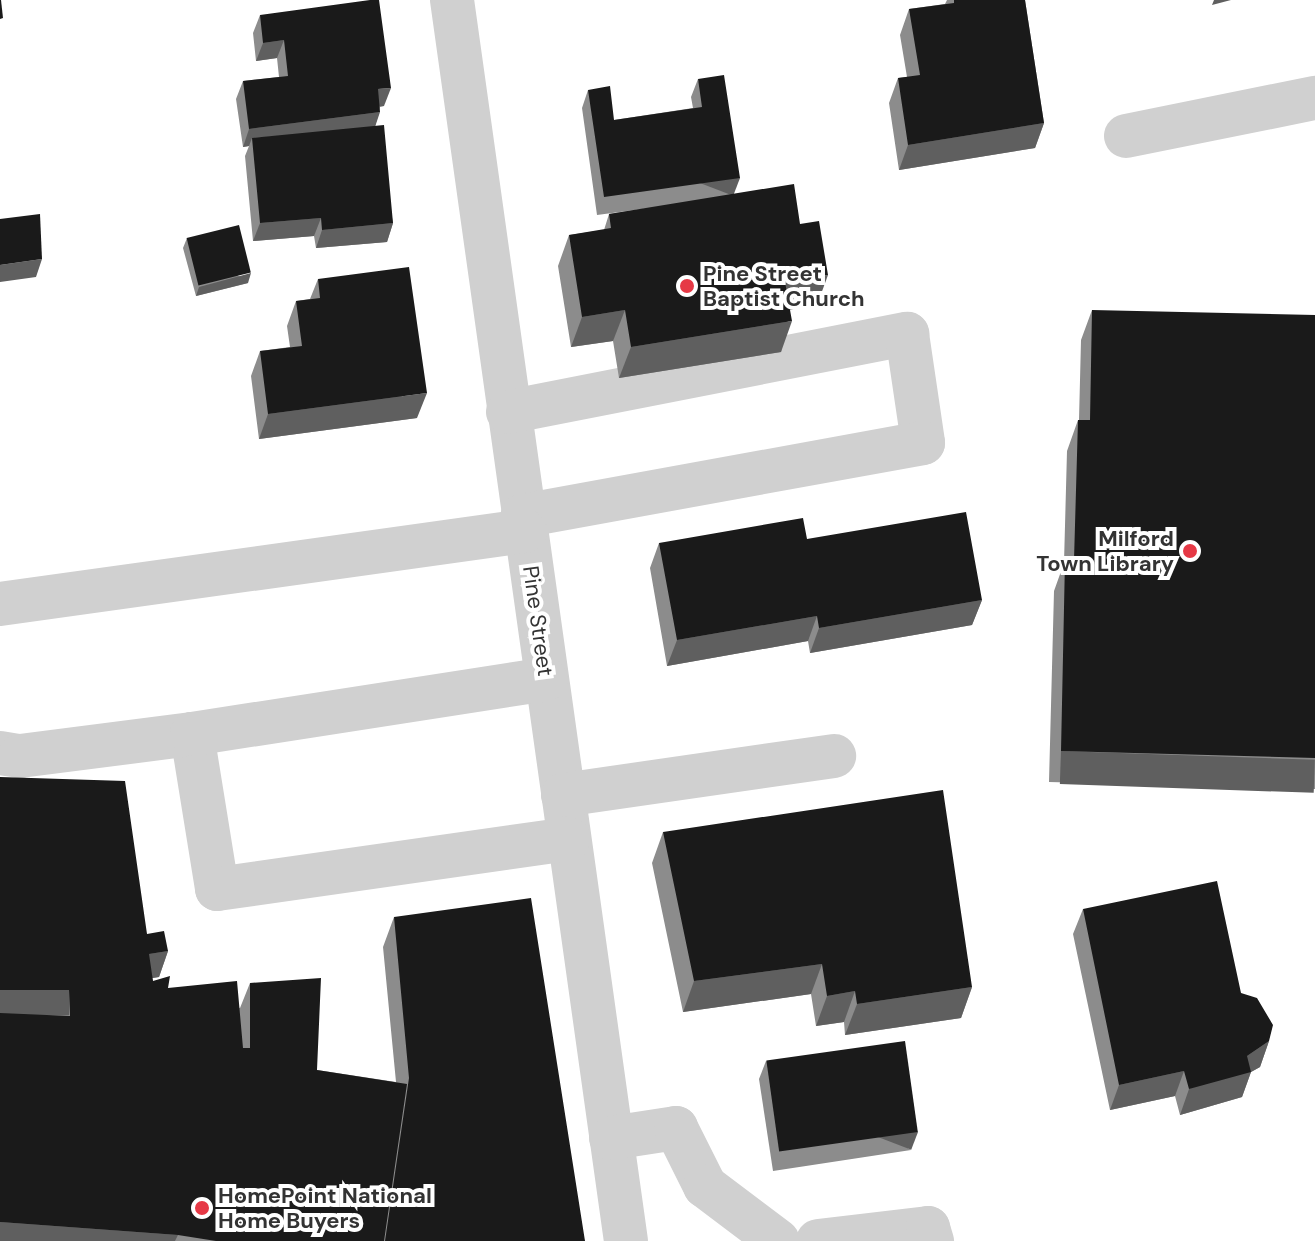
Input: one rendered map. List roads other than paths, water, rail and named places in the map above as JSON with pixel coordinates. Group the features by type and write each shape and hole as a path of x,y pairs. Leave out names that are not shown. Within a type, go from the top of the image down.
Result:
{"street":[{"name":"Pine Street","path":"452,0 626,1241"},
{"path":"1126,136 1315,98"},
{"path":"0,604 524,523 923,443 907,334 508,412"},
{"path":"0,753 20,756 192,734 546,679"},
{"path":"192,734 217,889 568,839"},
{"path":"563,795 834,756"},
{"path":"611,1138 676,1128 705,1186 778,1241"},
{"path":"818,1241 928,1228 932,1241"}],"place":[{"name":"Pine Street Baptist Church","path":"687,286"},
{"name":"Milford Town Library","path":"1190,551"},
{"name":"HomePoint National Home Buyers","path":"202,1208"}]}
